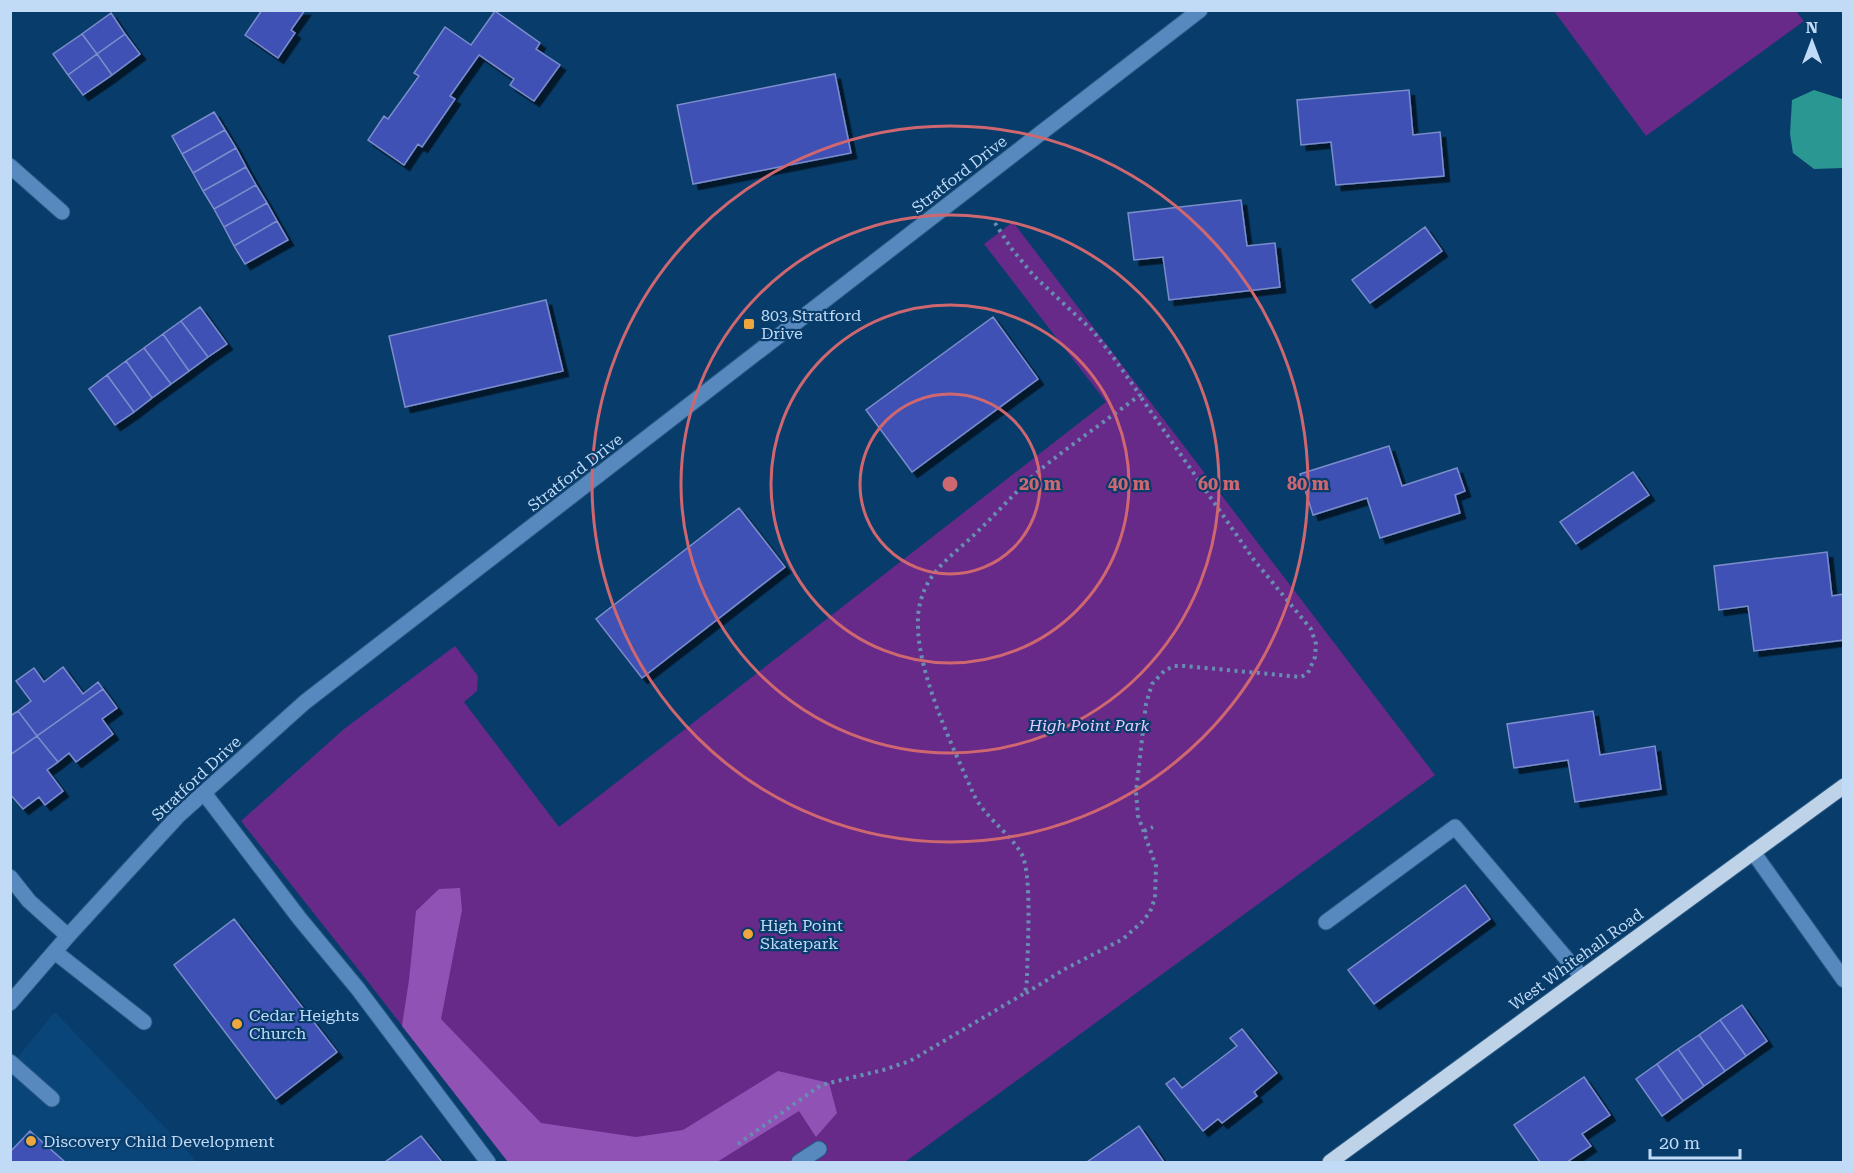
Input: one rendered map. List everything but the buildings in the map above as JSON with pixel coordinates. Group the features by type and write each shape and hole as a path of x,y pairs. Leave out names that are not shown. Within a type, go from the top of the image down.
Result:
{"main road":[{"name":"West Whitehall Road","path":"1330,1162 1844,786"}],"street":[{"name":"Stratford Drive","path":"10,1003 178,816 305,702 1200,10"},
{"path":"10,166 63,212"},
{"path":"204,793 300,919 358,989 488,1162"},
{"path":"1326,922 1455,827 1582,977"},
{"path":"1752,852 1844,980"},
{"path":"10,877 29,901 68,936"},
{"path":"55,952 144,1022"},
{"path":"10,1062 52,1099"},
{"path":"799,1162 819,1149"}],"path":[{"path":"738,1144 821,1085 891,1068 910,1061 1065,969 1123,939 1150,912 1155,898 1156,866 1138,816 1136,792 1143,723 1152,684 1164,671 1174,666 1301,677 1308,673 1315,657 1316,644 1311,630 1254,560 1112,354 1086,324 1034,276 1011,248 993,220"},
{"path":"1025,993 1028,880 1026,862 1020,851 977,801 945,729 921,653 918,612 930,579 951,555 1041,469 1140,395"},
{"path":"1144,831 1153,827"}],"shaded area":[{"path":"1814,90 1842,99 1843,168 1814,169 1793,153 1790,134 1792,100"},
{"path":"460,888 462,910 441,1019 541,1123 636,1137 683,1130 778,1071 829,1083 837,1113 816,1137 799,1111 717,1162 508,1162 402,1026 416,911 439,889"},
{"path":"55,1012 196,1162 11,1162 11,1065"}],"green space":[{"path":"1554,11 1796,11 1804,21 1646,136"},
{"name":"High Point Park","path":"1013,222 1435,775 905,1162 508,1162 241,821 344,729 455,646 478,676 477,691 464,702 559,827 1106,402 984,244"}],"place":[{"name":"803 Stratford Drive","path":"749,324"},
{"name":"High Point Skatepark","path":"748,934"},
{"name":"Cedar Heights Church","path":"237,1024"},
{"name":"Discovery Child Development","path":"31,1141"}]}
